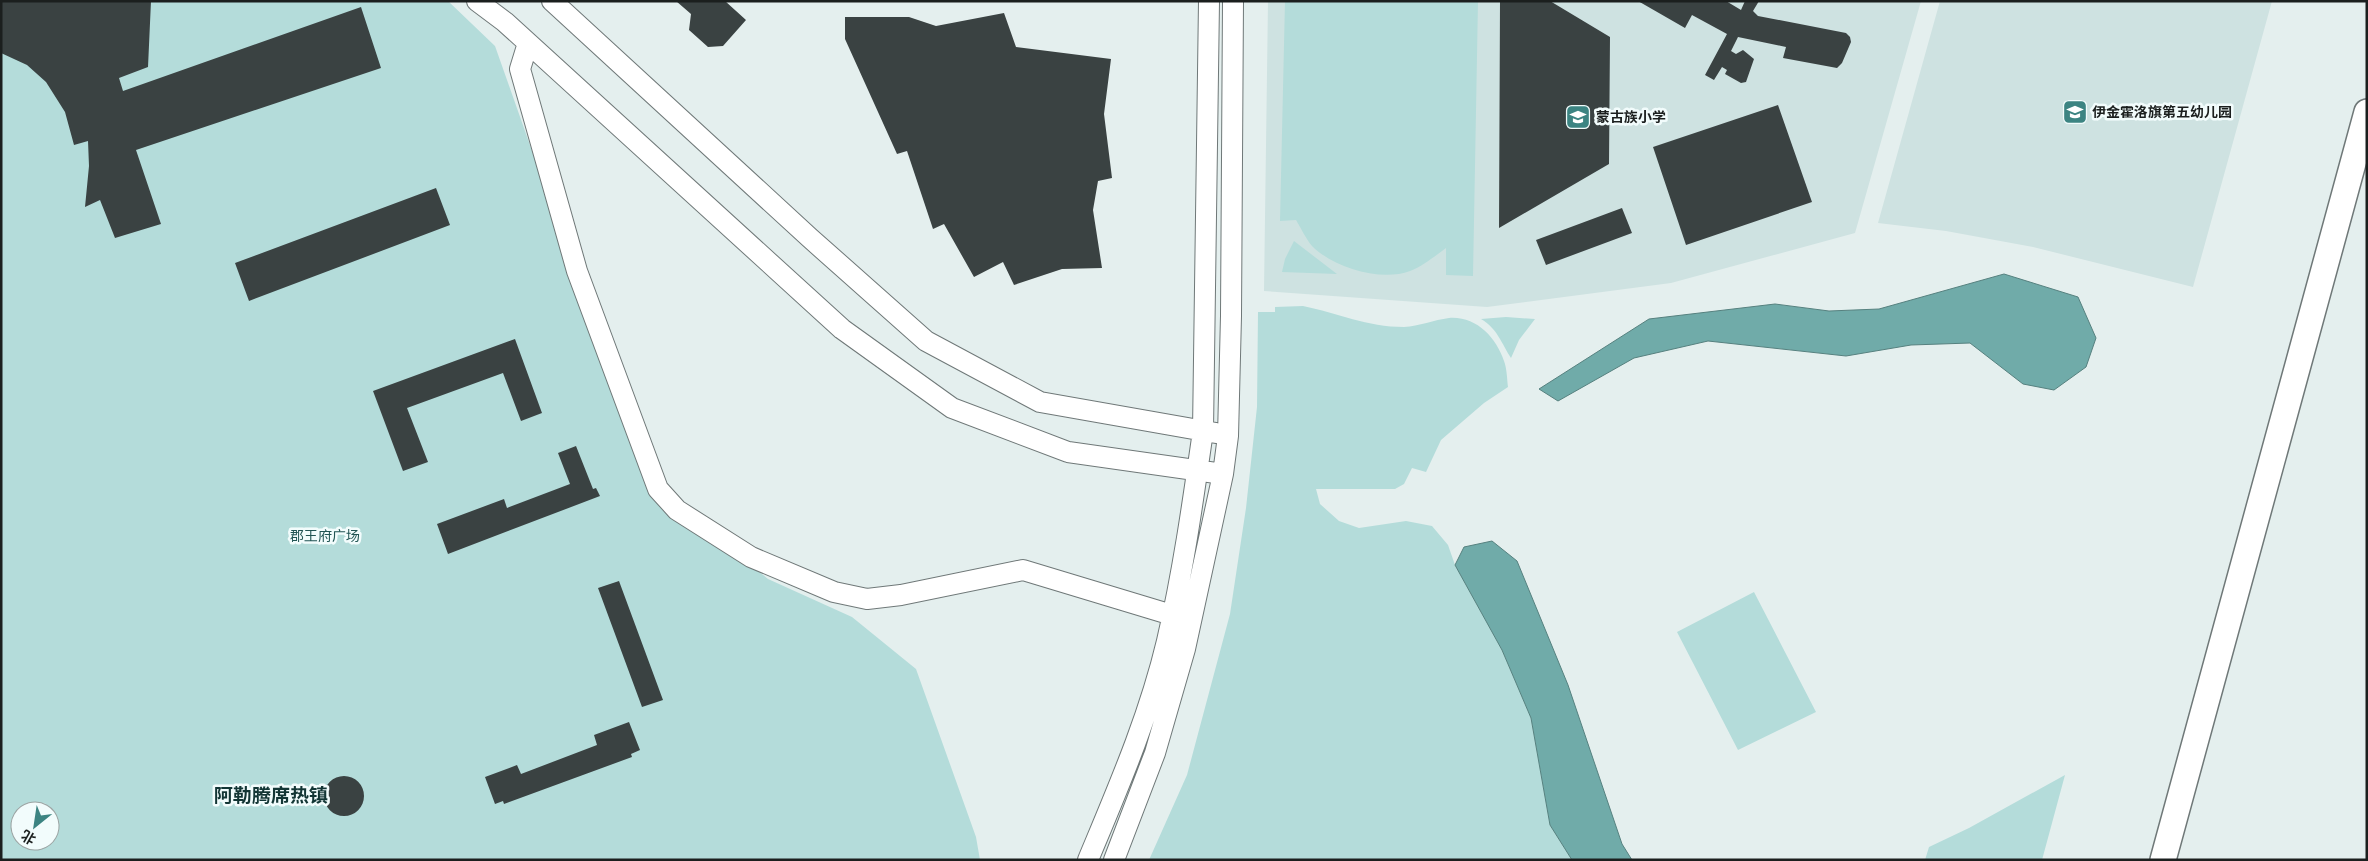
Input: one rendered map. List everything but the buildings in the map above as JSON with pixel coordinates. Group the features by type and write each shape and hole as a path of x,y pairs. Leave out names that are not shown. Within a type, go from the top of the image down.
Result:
{"main road":[{"path":"2163,860 2367,112"}],"street":[{"path":"478,1 528,43 842,330 952,408 1068,452 1223,474"},
{"path":"552,1 802,231 926,341 1040,402 1228,436"},
{"path":"1088,860 1135,748 1167,642 1197,469 1202,431 1209,1"},
{"path":"1114,860 1155,753 1185,649 1223,474 1228,436 1231,316 1233,1"},
{"path":"528,43 520,69 577,271 658,489 677,510 752,557 834,592 867,598 901,595 1023,570 1172,615"}],"shaded area":[{"name":"蒙古族小学","path":"1268,1 1921,1 1855,233 1671,283 1487,307 1264,291"},
{"name":"伊金霍洛旗第五幼儿园","path":"1940,1 2272,1 2193,287 2033,247 1946,231 1878,223"},
{"path":"2004,274 2078,297 2096,338 2086,367 2054,390 2023,384 1970,343 1911,345 1846,356 1708,341 1634,358 1558,401 1539,389 1649,319 1775,304 1829,311 1879,309"},
{"path":"1492,541 1517,561 1568,685 1622,844 1632,860 1572,860 1550,825 1531,718 1502,650 1455,565 1464,547"}],"green space":[{"name":"郡王府广场","path":"1,1 448,1 495,46 635,443 685,511 768,579 852,617 916,669 976,837 980,860 1,860"},
{"path":"1285,1 1478,1 1473,276 1446,275 1446,248 1424,264 1410,271 1386,275 1358,271 1321,254 1312,246 1296,220 1280,221"},
{"path":"1294,241 1337,274 1282,272 1285,259"},
{"path":"1303,306 1378,325 1390,326 1404,327 1449,318 1459,318 1476,324 1484,330 1500,352 1506,367 1508,387 1484,403 1441,440 1426,472 1412,468 1404,484 1395,489 1316,489 1320,504 1339,521 1359,528 1406,521 1432,526 1448,545 1455,565 1502,650 1531,718 1550,825 1572,860 1149,860 1187,775 1230,614 1246,508 1257,407 1258,312 1275,312 1275,307"},
{"path":"1506,317 1535,319 1519,340 1511,358 1499,337 1481,319"},
{"path":"1754,592 1816,712 1738,750 1677,632"},
{"path":"2065,775 2042,860 1925,860 1929,847 1969,828"}],"place":[{"name":"伊金霍洛旗第五幼儿园","path":"2075,112"},
{"name":"蒙古族小学","path":"1578,117"}],"district":[{"name":"阿勒腾席热镇","path":"271,795"}]}
